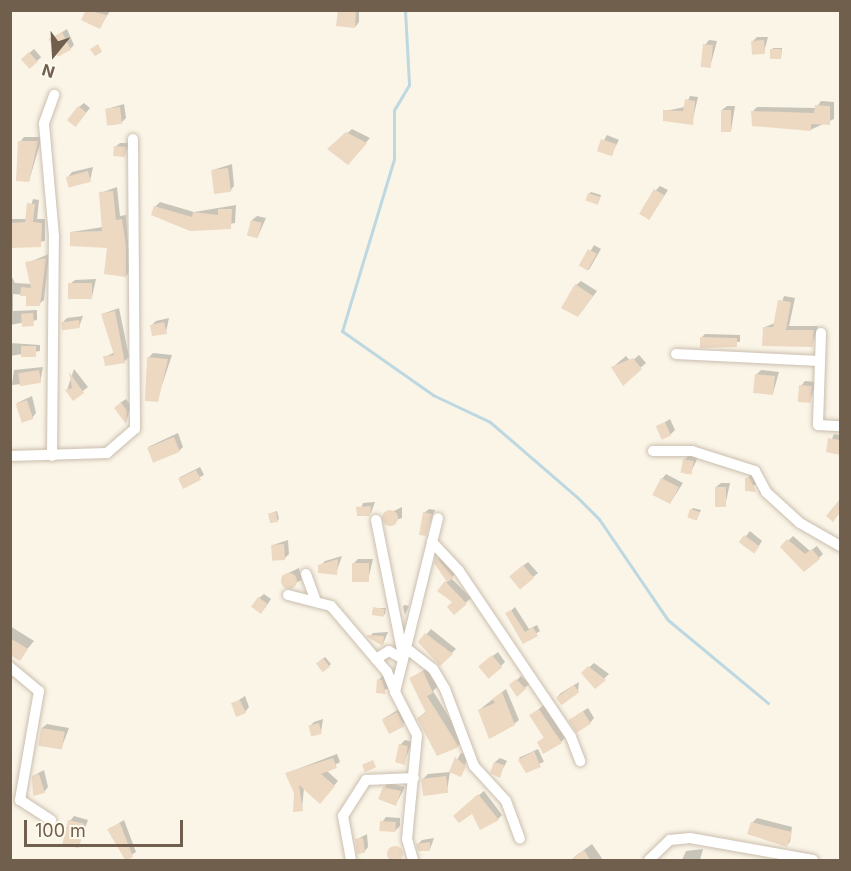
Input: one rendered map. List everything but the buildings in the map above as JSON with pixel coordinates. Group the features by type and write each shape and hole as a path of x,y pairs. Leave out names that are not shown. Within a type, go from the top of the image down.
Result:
{"street":[{"path":"52,456 54,236 44,123 54,95"},
{"path":"10,456 107,453 135,429 133,139"},
{"path":"821,333 818,425 840,426"},
{"path":"676,354 820,361"},
{"path":"653,451 692,451 755,471 766,492 800,523 840,546"},
{"path":"395,692 438,518"},
{"path":"376,520 405,653"},
{"path":"432,542 459,571 571,737 580,761"},
{"path":"306,574 316,602"},
{"path":"288,595 331,606 376,659 417,735 407,839 413,861"},
{"path":"376,659 389,651 405,653 433,669 445,689 474,766 506,801 520,839"},
{"path":"10,666 39,691 20,800 51,820"},
{"path":"351,861 343,816 366,780 414,778"},
{"path":"649,861 670,840 690,838 813,861"}],"waterway":[{"path":"405,10 409,85 394,110 394,159 342,331 433,395 490,422 577,497 599,519 668,620 768,703"}]}
